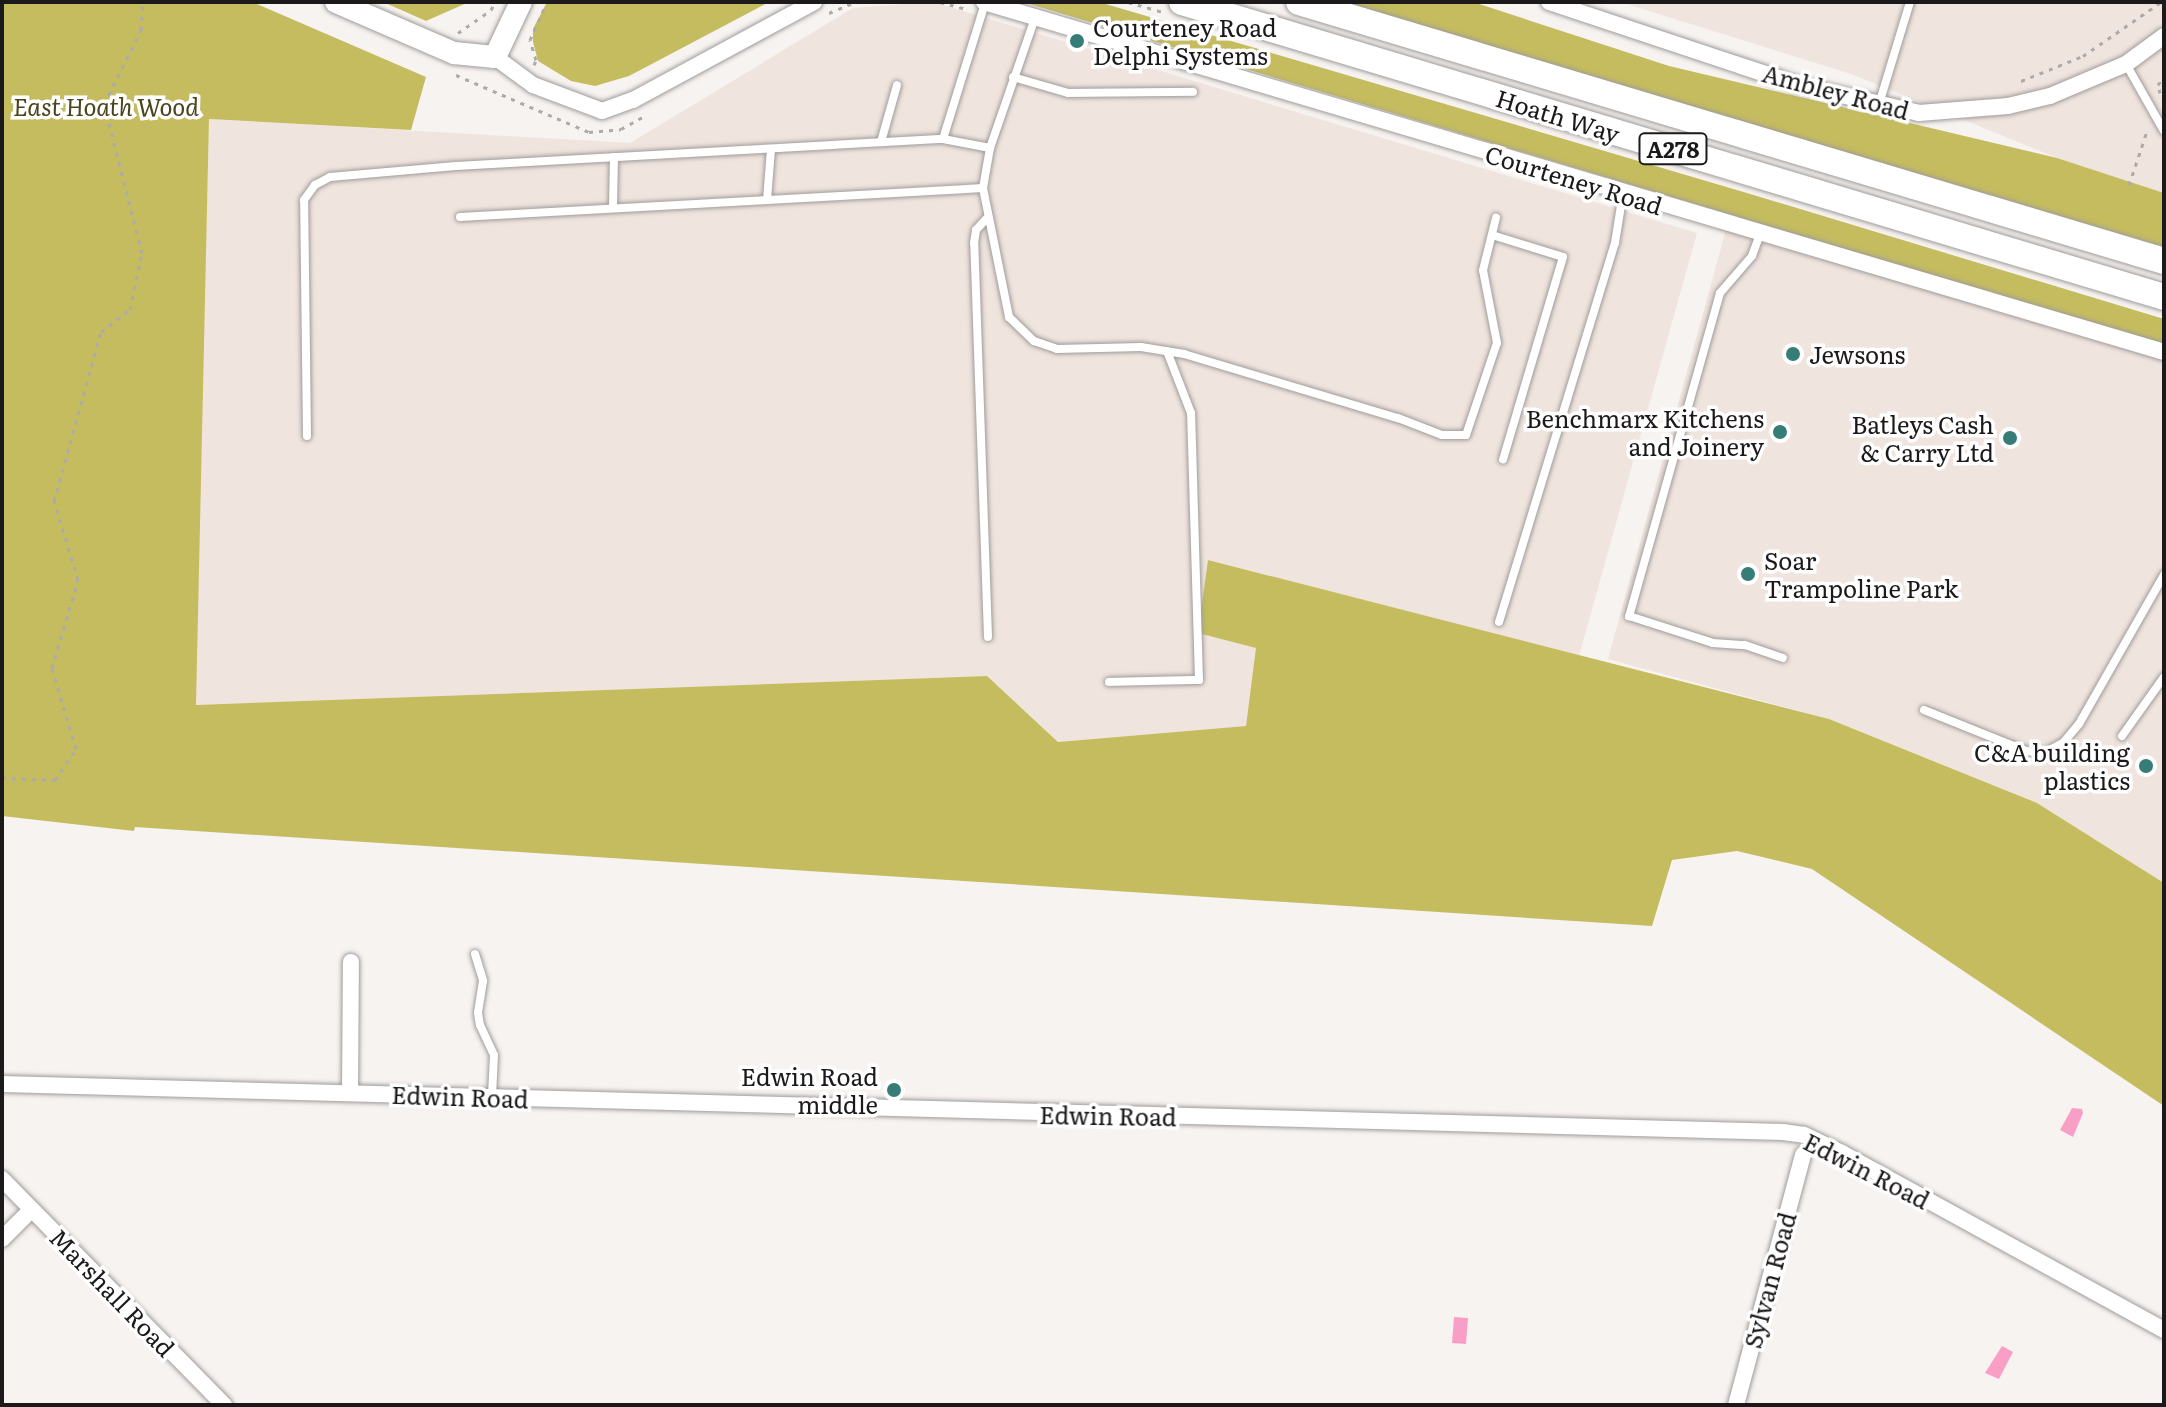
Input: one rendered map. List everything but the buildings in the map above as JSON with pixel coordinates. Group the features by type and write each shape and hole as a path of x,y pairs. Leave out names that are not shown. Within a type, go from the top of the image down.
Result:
{"main road":[{"name":"Hoath Way","path":"1182,2 2164,297"},
{"name":"Hoath Way","path":"1299,2 2164,261"}],"street":[{"path":"336,2 454,53 495,57 533,85 602,111 633,100 814,2"},
{"path":"495,57 521,2"},
{"name":"Courteney Road","path":"985,2 2164,352"},
{"name":"Ambley Road","path":"1549,2 1798,85 1919,113 2008,106 2050,96 2126,64 2164,36"},
{"path":"350,1093 351,962"},
{"name":"Edwin Road","path":"2,1084 1804,1135 2164,1330"},
{"name":"Sylvan Road","path":"1736,1405 1803,1155"},
{"name":"Marshall Road","path":"2,1179 224,1405"},
{"path":"2,1239 32,1209"}],"lane":[{"path":"943,139 985,2"},
{"path":"1879,104 1910,2"},
{"path":"1035,18 990,148 983,188 1009,317 1034,341 1057,349 1141,347 1167,351 1398,418 1442,435 1466,435 1497,343 1483,270 1496,218"},
{"path":"2126,64 2162,127"},
{"path":"1013,77 1068,93 1193,92"},
{"path":"881,142 897,85"},
{"path":"307,436 304,200 315,185 330,177 943,139 990,148"},
{"path":"767,200 771,149"},
{"path":"613,208 614,157"},
{"path":"460,217 983,188"},
{"path":"1499,622 1615,243 1623,193"},
{"path":"988,217 976,230 974,243 988,637"},
{"path":"1760,234 1752,256 1720,293 1629,616 1713,643 1745,645 1783,658"},
{"path":"1492,235 1563,257 1503,459"},
{"path":"1109,682 1199,680 1191,413 1167,351"},
{"path":"1924,710 2026,751 2044,753 2063,743 2079,724 2164,575"},
{"path":"2122,736 2164,677"},
{"path":"475,954 483,981 478,1013 480,1025 494,1055 492,1096"}],"path":[{"path":"2,778 55,780 76,749 52,668 78,580 54,501 101,332 130,309 142,253 104,104 141,30 143,2"},
{"path":"459,30 491,10 495,2"},
{"path":"536,60 530,40 547,2"},
{"path":"2021,81 2083,56 2161,2"},
{"path":"2164,76 2158,85 2164,101"},
{"path":"2129,185 2145,133 2162,127"}],"shaded area":[{"path":"933,2 1697,233 1579,656 1209,560 1199,633 1257,648 1246,726 1058,742 987,676 195,705 209,119 630,143 853,8"},
{"path":"1620,2 2164,2 2164,193 2057,158 1851,74"},
{"path":"1730,215 2164,345 2164,883 2037,803 1829,719 1608,659"},
{"path":"2072,1108 2082,1109 2083,1113 2073,1137 2060,1130"},
{"path":"1454,1317 1468,1318 1466,1344 1452,1343"},
{"path":"2002,1346 2013,1352 1999,1379 1985,1373"}],"green space":[{"name":"East Hoath Wood","path":"2,2 252,2 426,77 411,130 209,119 196,705 987,676 1058,742 1246,726 1256,648 1198,633 1208,560 1829,719 2037,803 2164,883 2164,1106 1812,869 1737,851 1672,860 1652,926 135,827 134,831 2,816"},
{"path":"383,2 469,2 426,21"},
{"path":"547,2 769,2 629,76 595,86 571,81 538,61 533,29"},
{"path":"1023,2 1099,2 1747,193 2164,319 2164,345"},
{"path":"1341,2 1473,2 1669,66 2057,158 2164,193 2164,247"}],"place":[{"name":"Courteney Road Delphi Systems","path":"1077,41"},
{"name":"Jewsons","path":"1793,354"},
{"name":"Benchmarx Kitchens and Joinery","path":"1780,432"},
{"name":"Batleys Cash & Carry Ltd","path":"2010,438"},
{"name":"Soar Trampoline Park","path":"1748,574"},
{"name":"C&A building plastics","path":"2146,766"},
{"name":"Edwin Road middle","path":"894,1090"}]}
